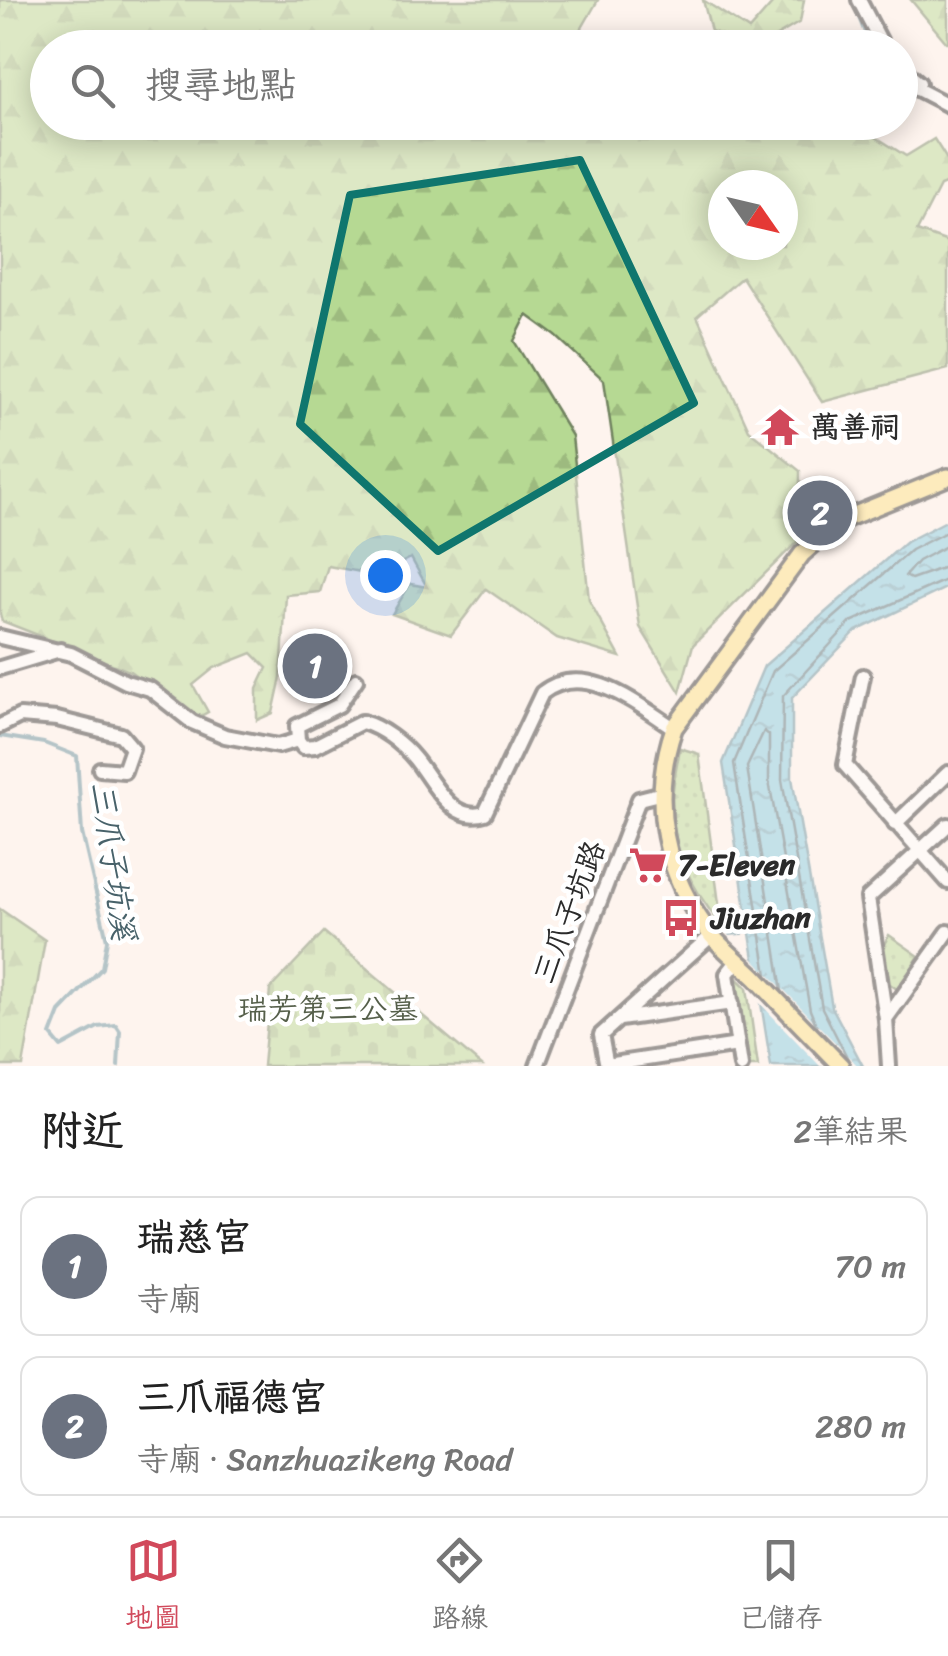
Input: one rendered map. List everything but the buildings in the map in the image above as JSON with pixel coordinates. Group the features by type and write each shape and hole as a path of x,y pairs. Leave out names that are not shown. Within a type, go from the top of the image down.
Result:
{"main road":[{"path":"841,1066 712,935 692,906 670,863 662,818 667,749 674,728 802,554 838,524 948,477"}],"street":[{"path":"859,0 875,30"},
{"path":"918,82 948,104"},
{"path":"918,88 932,94"},
{"path":"826,498 838,524"},
{"path":"0,637 60,650 126,682 150,689 192,722 225,736 278,746 298,740"},
{"path":"0,668 60,650"},
{"path":"863,676 845,765 948,882"},
{"path":"356,680 339,706 297,726 303,748 362,722 372,725 413,756 438,792 461,813 474,816 486,813 542,693 553,684 568,680 590,682 626,697 674,728"},
{"path":"0,726 20,716 74,722 121,735 132,748 130,762 124,771 100,770"},
{"path":"895,824 948,773"},
{"name":"三爪子坑路","path":"537,1066 639,799 663,793"},
{"path":"889,1066 868,898 948,824"},
{"path":"886,1018 948,932"},
{"path":"712,935 601,1036 607,1066 738,1045"},
{"path":"738,960 727,974 742,1066"},
{"path":"620,1018 732,1003"}],"highlighted area":[{"path":"580,160 694,403 438,551 300,424 350,195"}],"green space":[{"path":"0,0 598,0 581,30 30,30 30,140 881,140 906,156 934,139 948,161 948,183 940,186 917,231 948,242 948,369 822,402 742,277 697,316 749,430 800,471 799,540 693,645 680,692 640,627 604,380 527,315 514,341 572,436 589,600 620,657 557,638 486,589 451,635 392,614 410,584 427,587 411,558 382,576 328,566 320,592 286,595 281,677 273,713 257,720 257,689 267,668 252,653 214,668 193,685 208,712 195,719 130,671 2,621 0,614"},
{"path":"703,0 749,30 711,30"},
{"path":"770,0 804,0 800,22 786,30 749,30 772,4"},
{"path":"911,0 948,0 948,42 946,42"},
{"path":"680,748 699,754 722,926 693,884 675,837 672,796"},
{"path":"0,909 45,940 23,1066 0,1066"},
{"name":"瑞芳第三公墓","path":"324,932 482,1066 263,1066 270,989"},
{"path":"889,935 919,956 898,990 882,978 881,950"},
{"path":"733,975 747,988 758,1066 744,1066"}],"water":[{"path":"948,520 948,587 856,631 792,698 792,778 832,1007 863,1066 771,1066 723,763 764,666 906,542"}],"pier":[{"path":"748,953 858,1066 820,1066 755,998"}],"waterway":[{"path":"852,0 864,30"},
{"name":"三爪子坑溪","path":"0,736 44,743 77,756 82,833 107,940 102,968 60,1012 51,1035 61,1047 98,1027 116,1025 120,1031 118,1066"},
{"name":"三爪子坑溪","path":"730,934 742,933 751,924"}],"place":[{"name":"萬善祠","path":"780,427"},
{"name":"三爪福德宮","path":"820,513"},
{"name":"瑞慈宮","path":"315,666"},
{"name":"7-Eleven","path":"648,865"},
{"name":"Jiuzhan","path":"681,918"}]}
